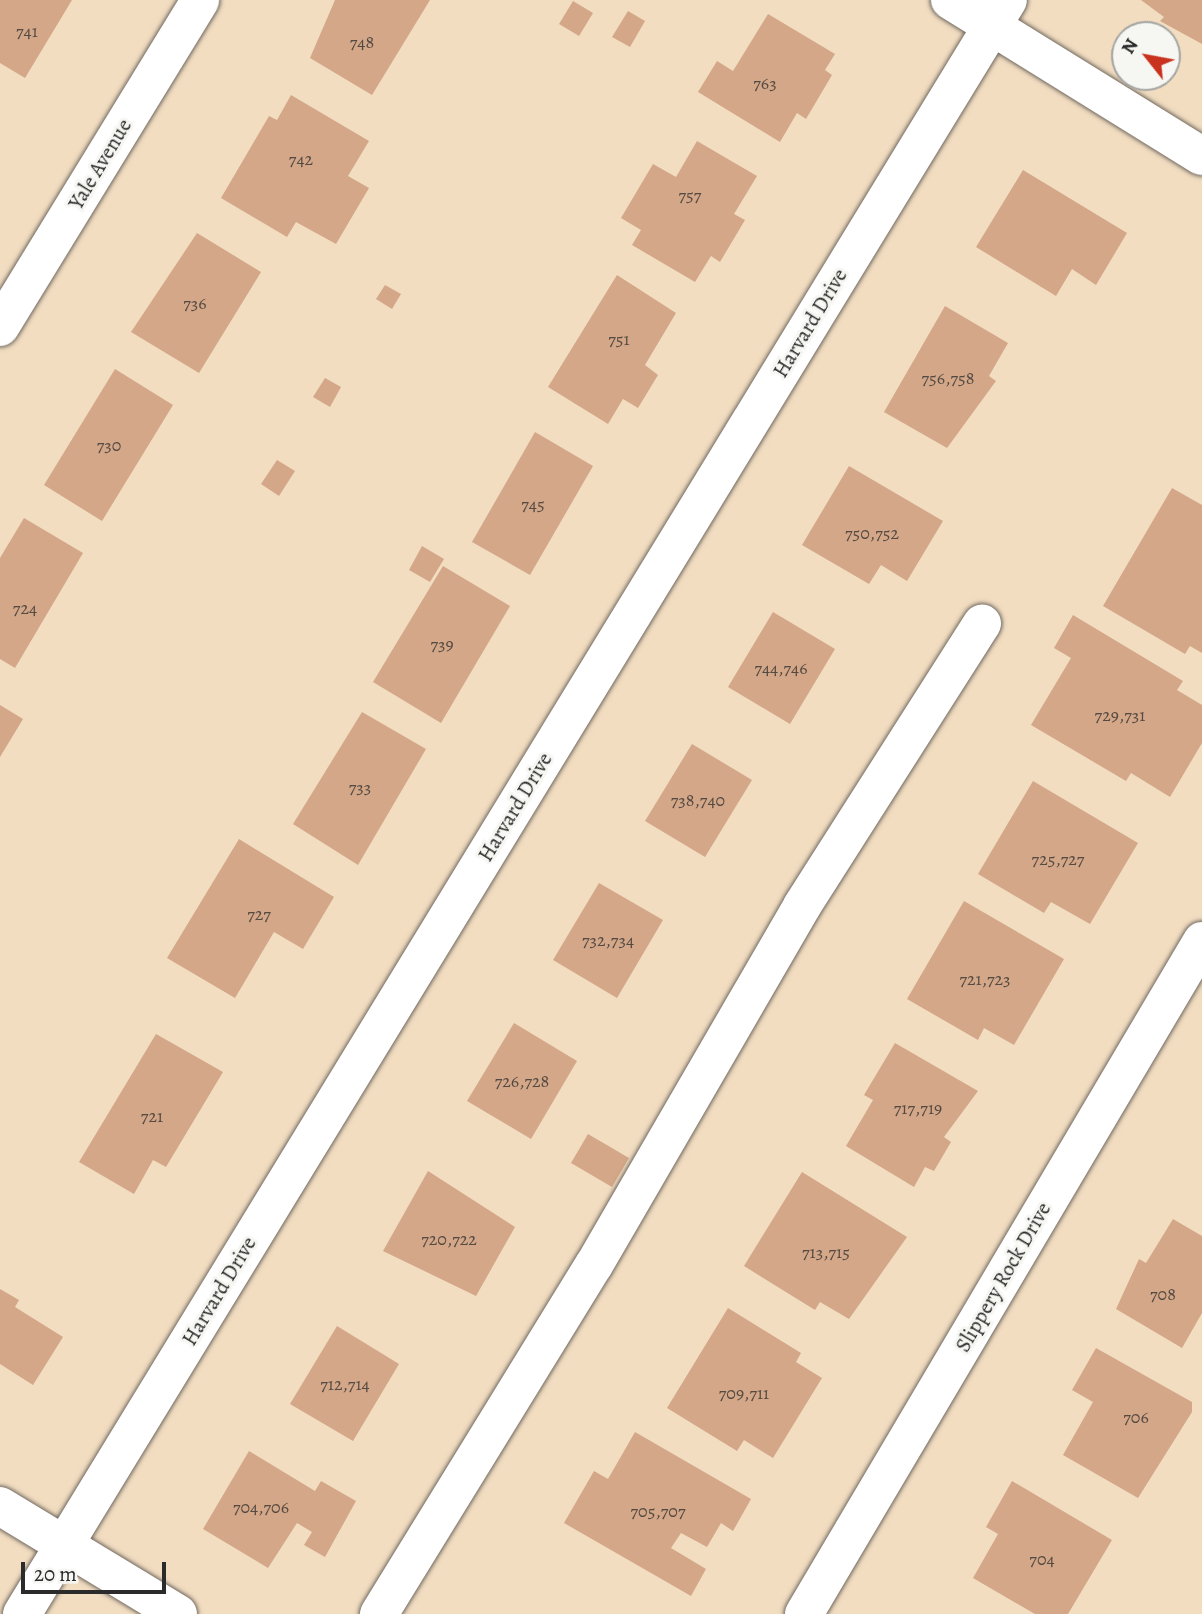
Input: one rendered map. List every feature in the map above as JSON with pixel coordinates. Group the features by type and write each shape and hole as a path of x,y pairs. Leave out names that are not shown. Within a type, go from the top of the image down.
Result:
{"street":[{"name":"Yale Avenue","path":"0,327 200,0"},
{"path":"950,0 999,13 1202,156"},
{"name":"Harvard Drive","path":"22,1614 999,13"},
{"path":"379,1614 594,1265 802,906 982,623"},
{"name":"Slippery Rock Drive","path":"804,1614 1202,941"},
{"path":"0,1506 178,1614"}],"building":[{"path":"0,0 72,0 25,78 0,63"},
{"path":"335,0 430,0 372,95 310,58"},
{"path":"1141,0 1202,0 1202,44 1181,32 1181,21 1160,21 1164,17"},
{"path":"573,1 593,13 579,36 559,24"},
{"path":"628,11 645,21 630,47 612,37"},
{"path":"768,14 835,54 825,70 832,75 806,119 797,113 780,142 698,92 717,61 733,71"},
{"path":"291,95 369,141 348,176 369,188 336,244 296,222 287,237 221,198 269,116 277,120"},
{"path":"697,141 757,176 734,214 745,220 720,262 711,256 695,282 632,245 641,230 621,218 653,164 676,177"},
{"path":"1023,170 1127,233 1096,285 1072,269 1056,296 976,247"},
{"path":"197,233 261,272 199,373 131,332"},
{"path":"617,275 676,313 645,365 658,375 638,408 623,399 608,424 548,387"},
{"path":"385,285 401,294 392,309 376,299"},
{"path":"945,306 1008,343 989,376 996,381 947,448 884,412"},
{"path":"115,369 173,405 102,521 44,485"},
{"path":"325,378 341,387 330,407 313,397"},
{"path":"535,432 593,466 530,575 472,542"},
{"path":"277,460 295,471 279,496 261,484"},
{"path":"849,466 943,521 907,581 881,565 869,584 802,545"},
{"path":"1172,488 1202,505 1202,653 1190,646 1185,654 1103,606"},
{"path":"24,518 83,553 15,668 0,659 0,558"},
{"path":"422,546 444,559 430,582 409,570"},
{"path":"443,566 510,606 441,723 373,682"},
{"path":"773,612 835,649 790,724 728,687"},
{"path":"1073,615 1183,681 1177,690 1202,705 1202,743 1170,797 1131,773 1126,781 1031,725 1071,658 1054,648"},
{"path":"0,705 23,719 0,757"},
{"path":"362,712 426,749 358,865 293,824"},
{"path":"692,744 752,780 705,857 645,821"},
{"path":"1033,781 1138,843 1090,924 1051,902 1044,913 978,874"},
{"path":"239,839 334,897 303,949 274,932 235,998 167,958"},
{"path":"599,883 663,920 617,998 553,960"},
{"path":"964,901 1064,959 1014,1045 984,1028 978,1040 907,999"},
{"path":"514,1023 577,1061 531,1139 467,1101"},
{"path":"156,1034 223,1072 166,1167 153,1160 134,1194 79,1162"},
{"path":"895,1043 978,1091 944,1137 951,1142 934,1171 925,1167 914,1187 846,1146 873,1100 864,1095"},
{"path":"588,1134 629,1158 612,1187 571,1163"},
{"path":"428,1171 515,1227 476,1296 383,1251"},
{"path":"802,1172 907,1237 849,1319 820,1302 815,1310 744,1266"},
{"path":"1173,1219 1202,1236 1202,1313 1182,1348 1116,1309 1139,1259 1146,1263"},
{"path":"0,1289 19,1300 15,1307 63,1337 33,1385 0,1364"},
{"path":"728,1308 801,1353 796,1362 822,1378 773,1458 744,1440 737,1451 667,1408"},
{"path":"337,1326 399,1364 353,1441 290,1404"},
{"path":"1096,1348 1192,1402 1192,1412 1138,1498 1063,1455 1093,1402 1072,1390"},
{"path":"635,1432 751,1499 733,1531 721,1523 707,1547 681,1533 671,1548 706,1569 691,1596 564,1523 594,1471 608,1479"},
{"path":"249,1451 315,1491 321,1481 356,1501 325,1557 304,1545 312,1532 297,1523 268,1568 203,1529"},
{"path":"1012,1481 1112,1540 1068,1614 1035,1614 973,1578 998,1534 986,1527"}]}
